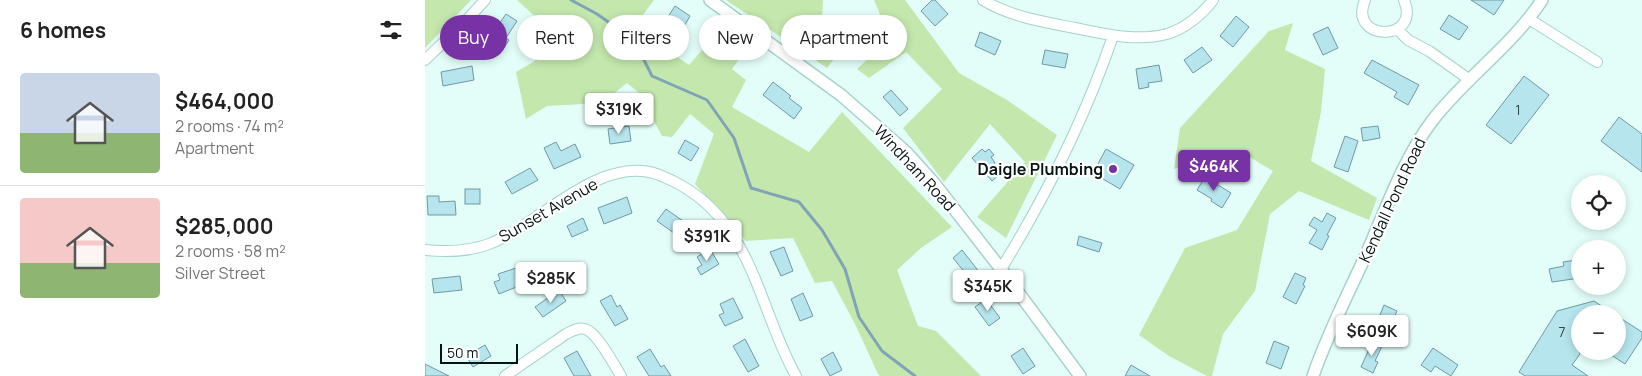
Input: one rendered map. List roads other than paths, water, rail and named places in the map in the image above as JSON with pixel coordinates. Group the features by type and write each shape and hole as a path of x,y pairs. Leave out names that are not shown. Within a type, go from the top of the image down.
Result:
{"street":[{"path":"425,60 485,0"},
{"name":"Windham Road","path":"710,0 807,69 874,123 905,152 934,183 1001,269 1080,376"},
{"path":"983,0 1025,17 1113,36 1144,38 1168,34 1190,22 1213,0"},
{"path":"1365,0 1362,10 1363,15 1370,27 1383,33 1397,29 1406,18 1407,9 1404,0"},
{"name":"Kendall Pond Road","path":"1313,376 1381,218 1419,141 1433,120 1529,19 1542,0"},
{"path":"1529,19 1597,62"},
{"path":"1397,29 1409,40 1429,50 1470,80"},
{"path":"1001,269 1027,228 1056,171 1093,90 1113,36"},
{"name":"Sunset Avenue","path":"425,250 454,252 488,244 510,233 582,188 611,175 622,172 641,171 659,175 697,195 713,210 731,232 745,256 796,376"},
{"path":"505,376 566,334 575,329 584,328 591,332 621,376"}],"waterway":[{"path":"571,0 597,14 634,40 652,76 707,100 734,138 751,188 799,202 822,230 845,269 859,317 882,351 915,376"}],"place":[{"name":"Daigle Plumbing","path":"1113,169"}]}
